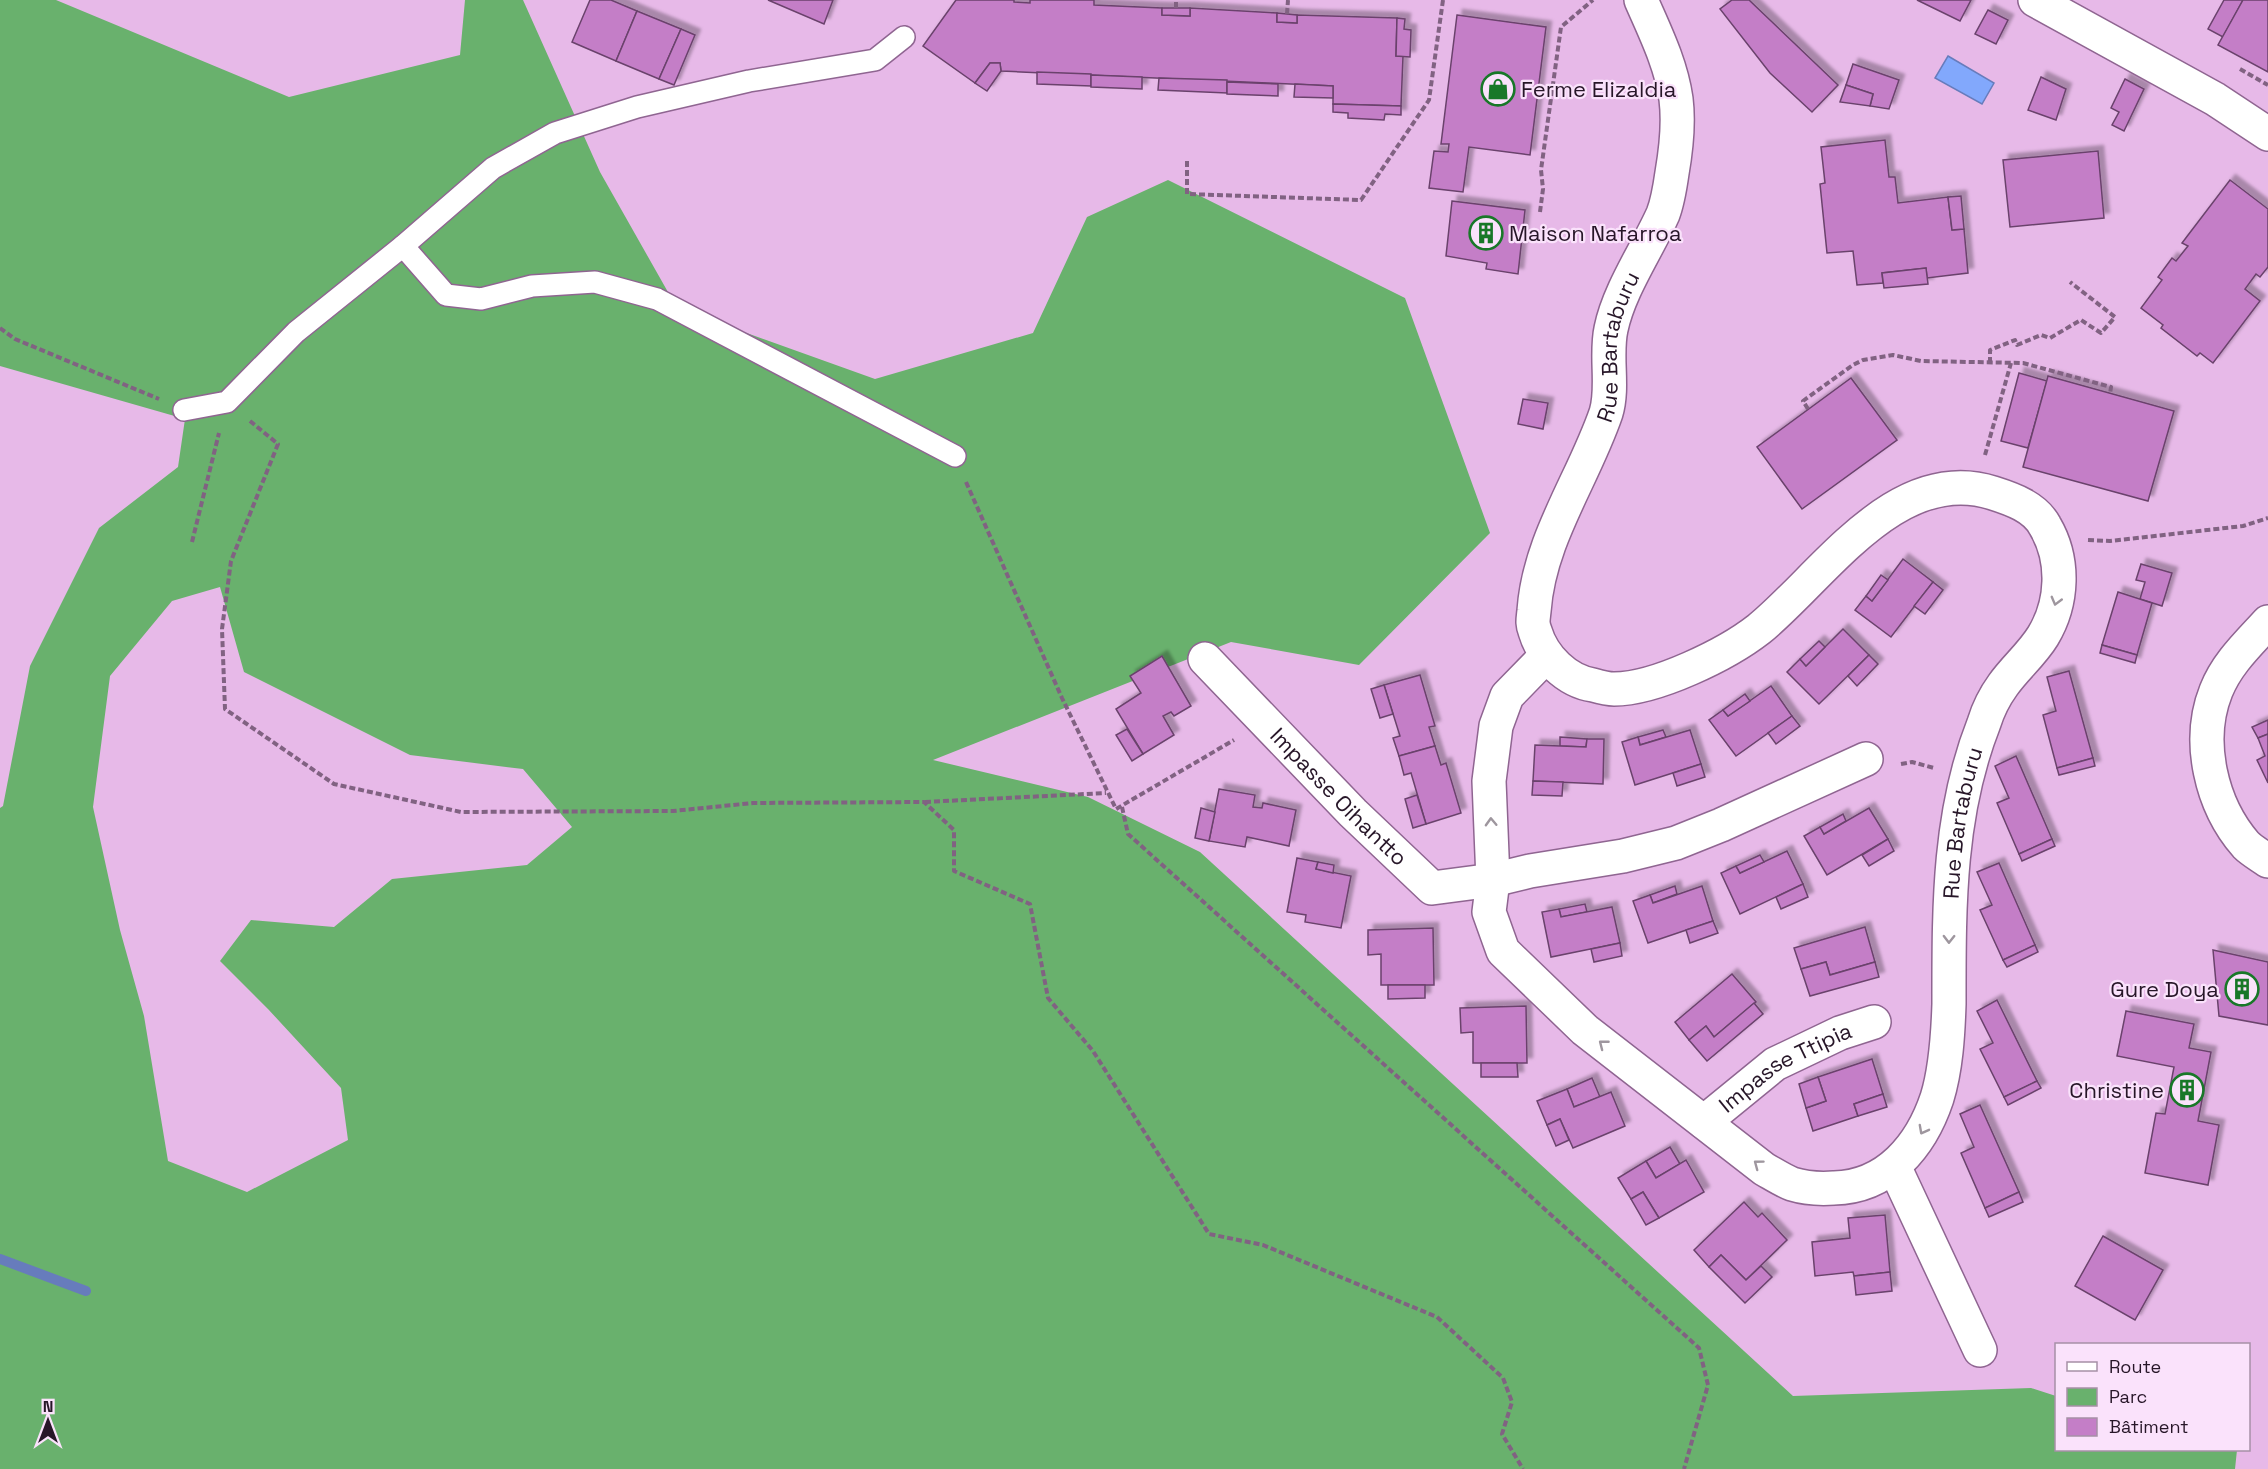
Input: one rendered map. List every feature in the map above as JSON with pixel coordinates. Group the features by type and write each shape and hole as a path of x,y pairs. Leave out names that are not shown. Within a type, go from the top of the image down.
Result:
{"street":[{"name":"Rue Bartaburu","path":"1546,656 1507,696 1496,726 1489,781 1493,880 1489,912 1503,951 1585,1030 1764,1169 1791,1184 1816,1189 1851,1188 1879,1178 1914,1147 1930,1118 1939,1093 1946,1051 1949,916 1954,836 1965,777 1985,719 2001,687 2042,638 2052,616 2059,591 2059,567 2054,544 2042,519 2016,501 1974,487 1944,489 1908,500 1853,537 1758,630 1713,657 1660,681 1615,689 1576,682 1546,656 1532,627 1535,588 1545,551 1608,408 1611,329 1619,304 1666,207 1676,151 1676,100 1664,52 1641,0"},
{"path":"2035,0 2215,99 2268,134"},
{"path":"2268,622 2231,663 2216,690 2210,712 2208,741 2209,770 2218,800 2232,826 2248,847 2268,861"},
{"name":"Impasse Oihantto","path":"1205,659 1353,813 1432,888 1493,880"},
{"path":"1493,880 1623,856 1676,843 1866,759"},
{"name":"Impasse Ttipia","path":"1704,1122 1775,1064 1840,1034 1874,1022"},
{"path":"1894,1166 1980,1350"}],"lane":[{"path":"184,410 227,402 296,332 403,246 493,168 555,133 637,107 748,81 875,60 904,37"},
{"path":"403,246 446,295 481,299 532,286 596,282 657,299 955,456"}],"path":[{"path":"1176,0 1176,8"},
{"path":"1287,14 1288,0"},
{"path":"1187,160 1187,194 1361,200 1429,100 1443,0"},
{"path":"1540,212 1543,189 1541,170 1561,27 1593,0"},
{"path":"1990,363 1990,350 2015,340 2017,345 2041,336 2050,338 2081,320 2101,333 2115,317 2070,282"},
{"path":"0,328 15,339 184,410"},
{"path":"1808,409 1803,401 1863,360 1893,355 1921,361 2023,363 2111,387 2110,394"},
{"path":"1983,465 2011,363"},
{"path":"192,542 227,402 278,444 231,561 222,628 225,709 334,784 461,812 673,811 753,804 924,802 1107,793"},
{"path":"955,456 1062,698 1116,809 1242,735"},
{"path":"2054,544 2072,538 2110,541 2243,526 2268,518"},
{"path":"1866,759 1884,766 1912,762 1965,777"},
{"path":"924,802 954,830 954,872 1030,904 1048,998 1093,1051 1209,1234 1263,1245 1437,1317 1503,1378 1512,1402 1502,1434 1523,1469"},
{"path":"1122,807 1128,834 1699,1348 1708,1385 1684,1469"}],"green space":[{"path":"0,0 56,0 289,97 460,55 465,0 523,0 600,172 677,308 875,379 1033,333 1087,217 1168,180 1405,298 1490,533 1359,665 1231,642 933,760 1088,797 1200,852 1793,1396 2031,1388 2055,1396 2055,1451 2237,1451 2235,1469 0,1469 0,808 3,806 30,666 99,528 178,467 185,419 0,366","holes":["220,587 244,672 410,755 523,769 572,827 527,865 392,879 334,927 251,920 220,961 341,1088 348,1140 247,1192 168,1161 144,1016 120,930 93,807 110,676 172,601"]}],"water":[{"path":"1948,56 1994,83 1982,104 1935,78"}],"building":[{"path":"590,0 611,0 637,11 616,61 572,42"},
{"path":"768,0 833,0 824,24"},
{"path":"956,0 1014,0 1014,2 1030,3 1030,0 1094,0 1094,5 1162,8 1162,15 1190,16 1190,8 1277,13 1277,22 1297,23 1297,15 1397,18 1396,56 1403,56 1401,106 1333,104 1333,86 1001,71 1000,63 990,63 975,83 923,46"},
{"path":"1732,0 1749,0 1838,85 1812,112 1770,73 1720,9"},
{"path":"1917,0 1971,0 1960,21"},
{"path":"2224,0 2243,0 2223,37 2208,29"},
{"path":"2243,0 2268,0 2268,72 2218,45"},
{"path":"1162,8 1190,8 1190,16 1162,15"},
{"path":"1988,10 2008,20 1996,44 1975,34"},
{"path":"637,11 681,29 659,79 616,61"},
{"path":"1277,13 1297,15 1297,23 1277,22"},
{"path":"1457,15 1546,27 1530,155 1469,147 1463,192 1429,188 1434,151 1448,152 1449,144 1441,144"},
{"path":"1397,18 1405,19 1404,29 1411,30 1410,57 1396,56"},
{"path":"681,29 695,35 674,85 659,79"},
{"path":"990,63 1000,63 1001,71 987,91 975,83"},
{"path":"1853,64 1899,80 1889,109 1870,106 1873,94 1846,85"},
{"path":"1037,72 1091,74 1091,86 1037,84"},
{"path":"1091,75 1142,77 1142,89 1091,87"},
{"path":"2041,77 2066,89 2056,120 2028,110"},
{"path":"1159,78 1227,80 1227,93 1158,90"},
{"path":"2125,79 2144,89 2124,131 2112,125 2119,112 2111,108"},
{"path":"1227,82 1278,84 1278,96 1227,94"},
{"path":"1295,84 1333,86 1333,98 1294,97"},
{"path":"1846,85 1873,94 1870,106 1840,102"},
{"path":"1333,104 1401,106 1401,115 1385,114 1384,120 1348,118 1348,113 1333,112"},
{"path":"1885,140 1889,177 1895,177 1898,203 1948,197 1952,230 1964,229 1968,273 1927,278 1926,268 1882,273 1883,283 1857,285 1853,251 1827,253 1820,184 1825,183 1821,147"},
{"path":"2098,151 2104,218 2010,227 2003,160"},
{"path":"2230,180 2268,209 2268,267 2260,277 2256,274 2245,289 2260,301 2213,363 2200,353 2197,356 2161,328 2163,325 2141,308 2162,280 2158,277 2172,258 2176,261 2188,246 2182,243"},
{"path":"1961,196 1964,229 1952,230 1948,197"},
{"name":"Maison Nafarroa","path":"1452,201 1525,210 1518,274 1486,269 1487,263 1446,256"},
{"path":"1926,268 1928,284 1884,288 1882,273"},
{"path":"2019,373 2047,381 2028,448 2001,441"},
{"path":"2048,376 2174,411 2148,501 2023,467"},
{"path":"1851,378 1897,440 1802,509 1757,447"},
{"path":"1523,399 1548,403 1543,429 1518,424"},
{"path":"1903,559 1933,582 1891,637 1855,610 1866,596 1872,601"},
{"path":"2141,564 2172,573 2162,606 2140,599 2145,582 2136,580"},
{"path":"1881,575 1888,580 1872,601 1866,596"},
{"path":"1933,582 1943,590 1925,614 1914,606"},
{"path":"2118,592 2152,603 2137,655 2102,645"},
{"path":"1843,629 1869,655 1819,704 1787,672 1800,659 1806,666"},
{"path":"1819,641 1825,647 1806,666 1800,659"},
{"path":"2102,645 2137,655 2135,663 2100,653"},
{"path":"1869,655 1878,664 1857,686 1848,676"},
{"path":"1162,656 1191,706 1174,716 1171,712 1163,716 1174,735 1143,754 1116,709 1141,693 1130,676"},
{"path":"2069,671 2093,758 2057,768 2043,715 2056,711 2047,677"},
{"path":"1420,675 1435,726 1429,727 1435,746 1399,756 1393,738 1400,736 1384,685"},
{"path":"1384,685 1393,714 1380,718 1371,689"},
{"path":"1771,686 1792,716 1736,756 1709,720 1723,710 1728,716"},
{"path":"1745,694 1750,701 1728,716 1723,710"},
{"path":"1792,716 1800,726 1776,744 1768,733"},
{"path":"2268,720 2268,734 2258,738 2252,727"},
{"path":"1127,729 1143,754 1132,761 1116,735"},
{"path":"1663,730 1666,737 1640,745 1638,737"},
{"path":"1690,730 1701,764 1635,785 1622,742 1638,737 1640,745"},
{"path":"2268,734 2268,783 2257,760 2265,756 2258,738"},
{"path":"1560,737 1587,739 1586,747 1560,746"},
{"path":"1587,739 1604,739 1603,784 1533,781 1535,745 1586,747"},
{"path":"1435,746 1441,765 1446,763 1461,813 1426,824 1411,773 1404,775 1399,756"},
{"path":"2016,756 2052,839 2019,854 1997,803 2009,798 1995,766"},
{"path":"2093,758 2095,766 2059,775 2057,768"},
{"path":"1701,764 1705,777 1677,786 1673,773"},
{"path":"1533,781 1563,782 1562,796 1532,795"},
{"path":"1219,789 1255,795 1253,807 1262,808 1263,803 1296,810 1289,846 1247,837 1245,847 1209,841"},
{"path":"1417,795 1426,824 1413,828 1405,799"},
{"path":"1201,808 1215,812 1209,841 1195,838"},
{"path":"1869,808 1888,839 1827,875 1804,836 1820,827 1824,834"},
{"path":"1843,814 1846,821 1824,834 1820,827"},
{"path":"1888,839 1894,851 1869,866 1862,855"},
{"path":"2052,839 2055,846 2022,861 2019,854"},
{"path":"1787,851 1803,884 1740,914 1721,873 1736,866 1740,873"},
{"path":"1760,855 1764,862 1740,873 1736,866"},
{"path":"1297,858 1318,862 1316,869 1351,876 1341,928 1305,922 1306,915 1287,912"},
{"path":"1318,862 1334,865 1333,873 1316,869"},
{"path":"1999,863 2035,945 2003,960 1980,910 1992,905 1977,872"},
{"path":"1803,884 1808,897 1781,909 1776,897"},
{"path":"1675,886 1677,894 1653,903 1650,895"},
{"path":"1702,886 1713,921 1648,943 1633,901 1650,895 1653,903"},
{"path":"1585,904 1587,912 1561,917 1559,909"},
{"path":"1612,907 1620,943 1551,957 1542,912 1559,909 1561,917"},
{"path":"1713,921 1718,933 1690,943 1686,930"},
{"path":"1865,927 1875,962 1830,975 1826,962 1801,969 1794,948"},
{"path":"1433,928 1434,985 1381,985 1381,954 1368,955 1368,930"},
{"path":"1620,943 1622,956 1594,962 1591,949"},
{"path":"2035,945 2038,952 2007,967 2003,960"},
{"name":"Gure Doya","path":"2213,950 2268,962 2268,1025 2219,1016"},
{"path":"1826,962 1830,975 1875,962 1879,977 1810,996 1801,969"},
{"path":"1732,974 1756,1002 1714,1037 1706,1026 1689,1040 1675,1022"},
{"path":"1388,985 1425,985 1425,998 1388,999"},
{"path":"1997,1000 2037,1081 2004,1097 1980,1049 1993,1043 1977,1011"},
{"path":"1754,1003 1763,1014 1707,1061 1689,1040 1706,1026 1714,1037"},
{"path":"1526,1006 1527,1063 1473,1063 1473,1032 1461,1033 1460,1008"},
{"name":"Christine","path":"2126,1011 2194,1024 2189,1048 2211,1052 2198,1121 2219,1125 2208,1185 2145,1173 2156,1113 2165,1114 2174,1067 2117,1056"},
{"path":"1872,1059 1883,1094 1854,1104 1858,1116 1813,1131 1806,1108 1826,1101 1818,1077"},
{"path":"1481,1063 1517,1063 1518,1077 1481,1077"},
{"path":"1818,1077 1826,1101 1806,1108 1799,1084"},
{"path":"1592,1078 1600,1097 1574,1107 1567,1089"},
{"path":"2037,1081 2041,1088 2008,1105 2004,1097"},
{"path":"1567,1089 1574,1107 1611,1092 1625,1126 1573,1148 1560,1119 1547,1125 1537,1101"},
{"path":"1883,1094 1887,1107 1858,1116 1854,1104"},
{"path":"1980,1105 2019,1192 1985,1208 1961,1153 1974,1147 1960,1114"},
{"path":"1560,1119 1569,1140 1556,1146 1547,1125"},
{"path":"1670,1147 1680,1164 1656,1178 1646,1161"},
{"path":"1686,1160 1704,1192 1659,1218 1643,1192 1631,1199 1618,1178 1646,1161 1656,1178"},
{"path":"1643,1192 1659,1218 1646,1225 1631,1199"},
{"path":"2019,1192 2023,1202 1989,1217 1985,1208"},
{"path":"1744,1202 1758,1217 1762,1213 1787,1240 1746,1280 1721,1255 1709,1267 1694,1250"},
{"path":"1885,1215 1890,1272 1854,1276 1853,1272 1815,1276 1812,1242 1850,1238 1848,1218"},
{"path":"2103,1236 2163,1270 2135,1320 2075,1286"},
{"path":"1721,1255 1746,1280 1761,1266 1772,1277 1745,1303 1709,1267"},
{"path":"1890,1272 1892,1291 1856,1295 1854,1276"}],"waterway":[{"path":"0,1259 86,1291"}],"place":[{"name":"Ferme Elizaldia","path":"1498,89"},
{"name":"Maison Nafarroa","path":"1486,233"},
{"name":"Gure Doya","path":"2242,989"},
{"name":"Christine","path":"2187,1090"}]}
